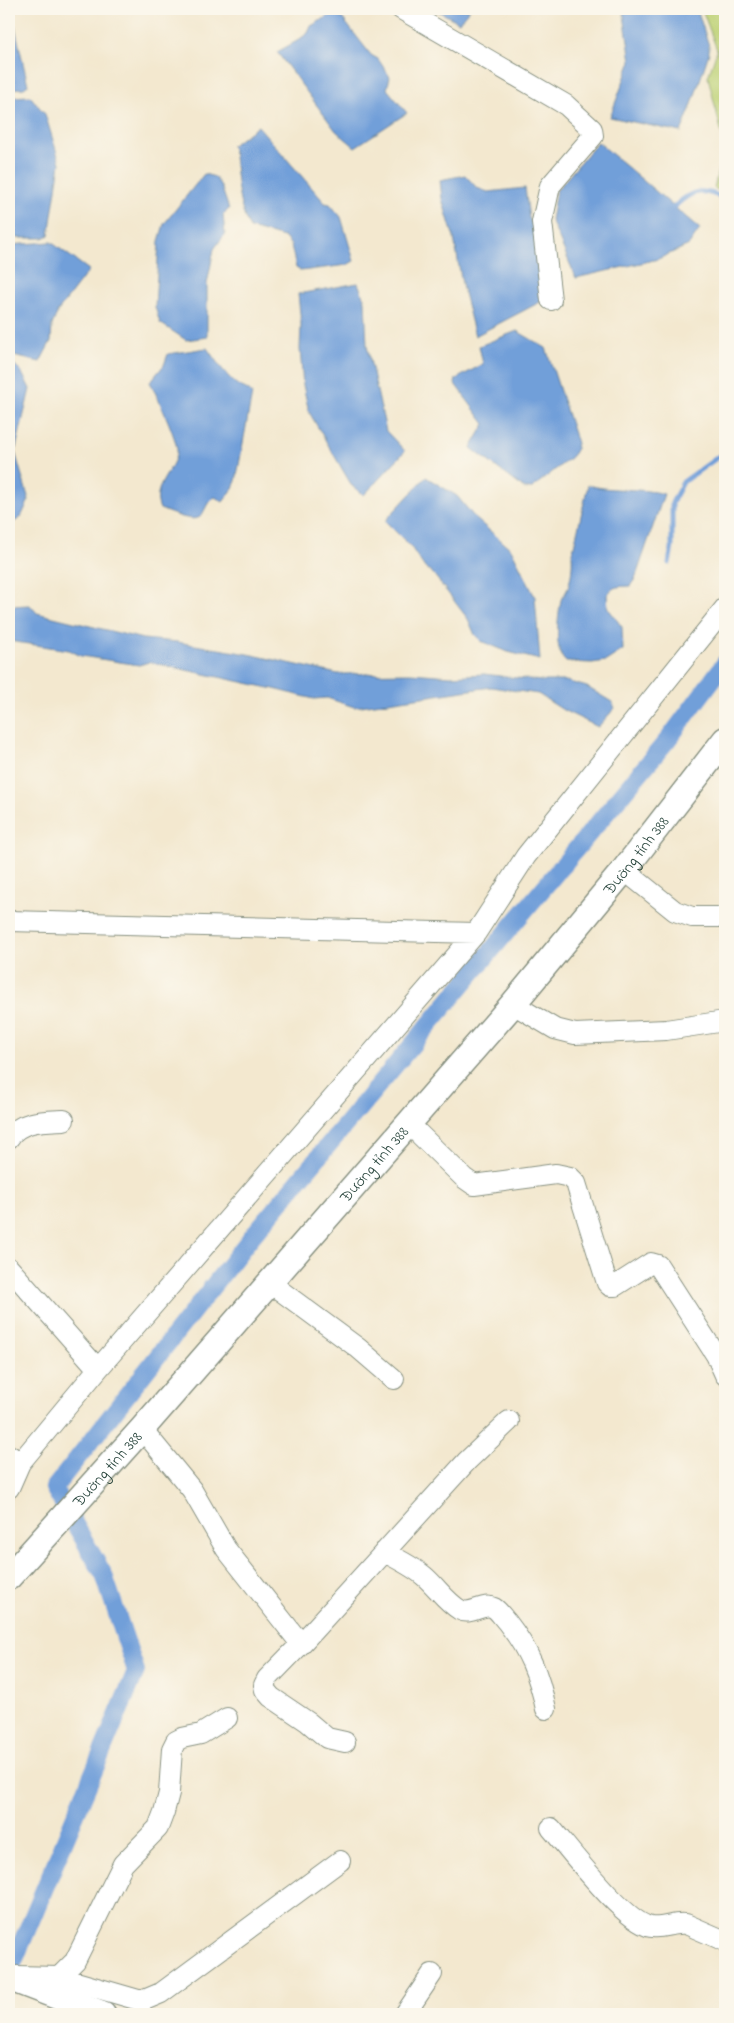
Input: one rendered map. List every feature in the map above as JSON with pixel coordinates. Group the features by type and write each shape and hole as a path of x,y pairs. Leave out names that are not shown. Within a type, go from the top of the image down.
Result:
{"main road":[{"name":"Đường tỉnh 388","path":"9,1577 142,1429 513,1004 624,870 725,740"},
{"path":"9,1977 103,2014"}],"street":[{"path":"401,9 566,105 592,129 593,136 550,186 542,222 550,300"},
{"path":"9,1488 14,1459 98,1369 476,933 526,856 725,608"},
{"path":"624,870 675,911 692,917 725,917"},
{"path":"9,920 476,933"},
{"path":"513,1004 554,1030 575,1034 666,1030 725,1021"},
{"path":"9,1138 26,1125 64,1120"},
{"path":"408,1123 464,1178 474,1185 556,1174 570,1177 576,1183 606,1283 610,1286 615,1286 651,1263 658,1265 716,1355 725,1375"},
{"path":"9,1268 98,1369"},
{"path":"270,1283 352,1344 394,1380"},
{"path":"345,1742 323,1735 308,1722 271,1697 265,1690 264,1685 267,1679 301,1644 467,1460 509,1421"},
{"path":"142,1429 192,1490 226,1549 301,1644"},
{"path":"384,1552 422,1574 461,1610 471,1612 486,1607 494,1608 513,1630 534,1665 540,1680 546,1709"},
{"path":"59,1977 75,1962 122,1864 158,1828 169,1793 172,1749 176,1741 201,1734 227,1718"},
{"path":"551,1828 597,1884 639,1922 652,1927 680,1922 725,1942"},
{"path":"9,1977 59,1977 142,2001 161,1993 340,1861"},
{"path":"405,2014 432,1974"}],"green space":[{"path":"702,9 725,9 725,193 714,188 724,143 708,77 717,50"}],"water":[{"path":"9,9 11,9 28,85 24,88 9,89"},
{"path":"434,9 470,9 459,22"},
{"path":"623,9 697,9 709,46 709,53 681,132 610,117 631,61"},
{"path":"334,13 343,19 371,55 378,59 390,77 387,89 407,113 355,147 336,131 277,52 308,33 311,26"},
{"path":"30,96 45,114 60,163 49,235 44,238 9,238 9,97"},
{"path":"258,126 325,203 330,204 341,217 354,261 347,265 301,271 296,268 291,245 284,237 250,228 239,198 232,145"},
{"path":"598,142 700,229 689,245 658,259 576,278 551,220 556,191"},
{"path":"204,174 215,177 221,186 229,209 223,215 225,234 214,249 207,284 207,337 186,340 160,323 155,307 159,241 164,224"},
{"path":"465,175 477,188 488,192 525,188 529,218 539,236 546,299 475,336 463,289 454,238 442,199 440,180"},
{"path":"51,242 89,270 58,311 52,325 51,341 40,362 9,355 9,245"},
{"path":"358,283 365,301 367,346 386,431 405,451 364,495 352,486 309,412 303,385 298,294"},
{"path":"517,331 546,348 577,443 575,452 570,458 532,488 525,489 471,448 485,424 455,384 456,379 483,364 479,346"},
{"path":"207,348 231,379 252,394 236,481 232,490 223,502 215,497 212,499 201,516 193,519 181,517 160,509 158,494 160,487 172,466 177,451 170,428 150,382 164,365 168,354"},
{"path":"9,362 21,371 30,389 15,452 29,500 21,517 13,523 9,522"},
{"path":"426,477 457,496 475,518 511,549 535,597 540,660 508,652 481,641 475,635 468,619 431,571 425,568 411,547 385,521"},
{"path":"588,485 664,494 635,579 630,586 614,588 607,595 608,608 622,627 623,650 606,661 592,663 566,662 559,650 559,614 561,599 570,582 572,555"},
{"path":"30,605 37,613 143,639 177,642 248,654 338,674 410,673 451,676 484,674 541,681 566,681 587,687 612,702 615,708 598,727 563,710 538,694 491,687 354,707 327,698 314,699 149,662 139,665 81,656 69,650 9,641 9,606"}],"waterway":[{"path":"675,206 687,196 698,192 710,193 725,199"},
{"path":"669,563 672,547 672,503 683,482 725,452"},
{"path":"9,1973 136,1671 104,1575 54,1488 253,1235 670,737 725,663"}]}
